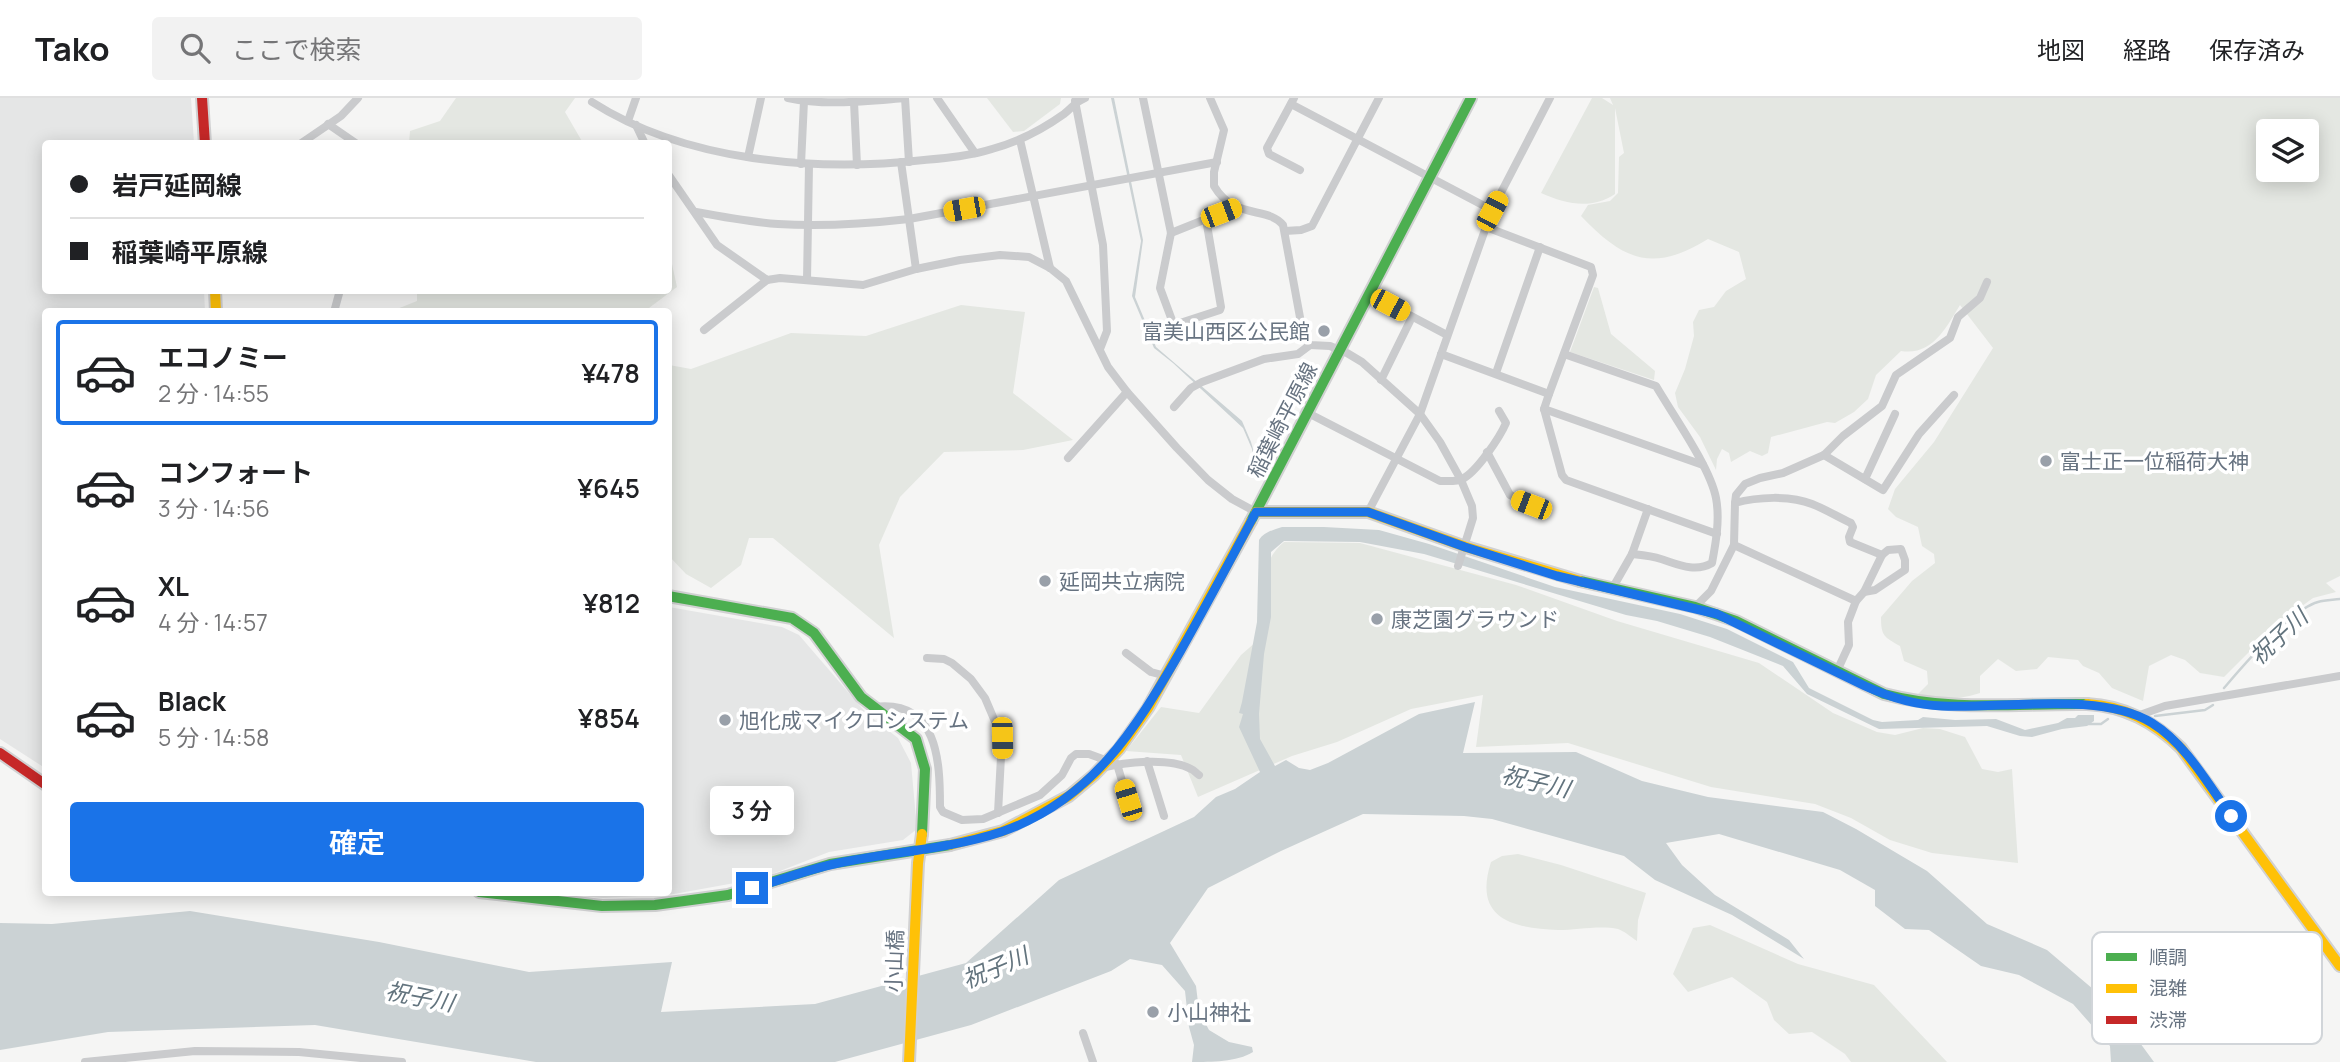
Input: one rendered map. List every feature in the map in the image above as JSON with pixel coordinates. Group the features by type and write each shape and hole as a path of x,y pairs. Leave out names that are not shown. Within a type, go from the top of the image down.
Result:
{"main road":[{"path":"202,98 205,140"},
{"name":"稲葉崎平原線","path":"514,896 602,906 655,905 728,895 830,864 959,844 1003,831 1069,796 1108,764 1148,708 1256,512 1471,98"},
{"path":"1256,512 1368,512 1465,547 1567,579 1695,607 1736,621 1884,694 1926,705 2108,706 2137,716 2157,726 2181,748 2315,932"},
{"path":"672,597 792,618 807,627 861,697 916,739 922,750 925,769"},
{"path":"0,753 42,782"},
{"name":"小山橋","path":"909,1062 925,769"},
{"path":"2322,941 2340,966"}],"street":[{"path":"306,140 341,116 358,98"},
{"path":"636,98 632,123 643,140"},
{"path":"748,157 761,98"},
{"path":"788,98 854,102 905,98 905,162 916,270"},
{"path":"937,98 975,153"},
{"path":"1143,98 1171,233 1160,288 1173,323 1220,310 1221,307 1206,219"},
{"path":"1210,98 1224,130 1214,186 1236,207 1279,220 1285,231 1302,334 1310,345"},
{"path":"1285,231 1312,226 1378,98"},
{"path":"1368,512 1420,414 1492,211 1550,98"},
{"path":"592,102 632,123 721,152 805,164 857,165 975,153 1020,140 1066,113 1078,99"},
{"path":"1078,99 1103,245 1107,331 1100,349"},
{"path":"804,101 807,280"},
{"path":"1300,170 1269,154 1267,148 1293,101 1357,139 1492,211"},
{"path":"854,102 857,165"},
{"path":"328,124 351,140"},
{"path":"1020,140 1050,268"},
{"path":"696,212 765,223 808,225 909,219 1217,162"},
{"path":"672,180 717,245 767,280 863,285 960,260 1000,256 1029,257 1050,268 1066,281 1108,367 1127,391 1177,449 1209,480 1232,499 1256,512"},
{"path":"1171,233 1236,207"},
{"path":"1486,228 1591,267 1593,275 1544,409 1562,475 1566,480 1717,534"},
{"path":"1496,373 1539,247"},
{"path":"704,330 767,280"},
{"path":"1695,607 1711,591 1734,545 1735,503 1745,484 1783,472 1824,454 1882,406 1892,382 1899,373 1950,338 1958,317 1980,298 1987,282"},
{"path":"1368,293 1447,335"},
{"path":"1381,380 1412,317"},
{"path":"1174,407 1199,384 1264,359 1298,354 1310,345 1330,346 1362,362 1420,414 1440,442 1461,480 1472,506 1473,518 1458,566"},
{"path":"1441,354 1549,394"},
{"path":"1564,354 1656,386 1703,466 1716,497 1717,534 1712,563 1706,567 1681,567 1659,558 1632,554"},
{"path":"1068,458 1127,391"},
{"path":"1824,454 1883,490 1919,434 1954,395"},
{"path":"1544,409 1703,466"},
{"path":"1308,413 1440,481 1461,480 1474,470 1502,433 1506,423 1499,411"},
{"path":"1865,480 1895,414"},
{"path":"1487,452 1510,495 1547,511"},
{"path":"1735,503 1789,498 1811,503 1852,523 1850,542 1882,555"},
{"path":"1612,589 1632,554 1648,509"},
{"path":"1734,545 1856,601"},
{"path":"1837,671 1849,645 1848,622 1856,601 1864,592 1882,555 1888,550 1900,549 1905,560 1905,570 1875,590 1864,592"},
{"path":"1126,653 1150,672 1166,676"},
{"path":"926,658 944,659 952,663 971,679 985,698 1002,738 998,813"},
{"path":"2137,716 2165,706 2340,676"},
{"path":"874,707 888,705 902,709 921,720 934,743 940,769 940,807 943,812 962,820 983,819 1040,794 1062,775 1076,754 1089,754 1108,764 1147,761 1191,769 1199,775"},
{"path":"1147,761 1164,816"},
{"path":"1108,764 1133,818"},
{"path":"925,769 940,769"},
{"path":"1083,1033 1093,1062"},
{"path":"85,1062 195,1051 299,1052 402,1062"},
{"path":"299,1052 299,1062"}],"shaded area":[{"path":"0,98 191,98 194,140 42,140 42,294 204,294 205,308 42,308 42,766 0,739"},
{"path":"456,98 575,98 565,112 581,140 409,140 410,131 440,121"},
{"path":"987,98 1061,98 1060,104 1024,131 1013,132"},
{"path":"1592,98 1602,98 1613,105 1610,98 2340,98 2340,576 2326,583 2336,592 2313,598 2276,625 2224,677 2200,673 2185,660 2171,655 2149,666 2143,701 2112,688 2099,673 2083,666 2078,660 2048,657 2037,669 2016,671 1998,659 1980,676 1980,693 1948,699 1916,696 1928,684 1927,671 1904,661 1900,646 1883,632 1881,617 1912,581 1935,563 1934,554 1922,546 1918,527 1896,517 1888,509 1895,489 1934,442 1993,348 1960,305 1930,345 1912,351 1901,351 1876,375 1868,399 1854,412 1835,423 1827,422 1771,437 1768,453 1762,456 1750,451 1731,462 1729,453 1722,449 1716,470 1700,437 1678,407 1675,393 1685,369 1694,336 1693,322 1699,310 1714,307 1726,291 1746,279 1739,252 1708,239 1671,256 1655,259 1640,257 1611,243 1581,216 1588,205 1610,201 1618,193 1619,157 1624,153 1615,108 1615,194 1588,204 1560,200 1541,193"},
{"path":"672,264 677,287 672,291"},
{"path":"1594,287 1598,288 1611,334 1655,371 1654,380 1570,352"},
{"path":"417,294 668,294 649,308 400,308 417,301"},
{"path":"961,305 1025,312 1013,393 1073,440 1023,450 944,452 900,497 879,545 894,638 773,538 749,538 741,565 711,588 686,574 672,559 672,366 691,369 791,333 866,336"},
{"path":"1284,542 1360,543 1516,585 1617,621 1759,663 1833,713 1877,732 1895,735 1923,728 1940,729 1965,737 1982,769 1998,772 2012,769 2018,863 1932,853 1890,840 1851,818 1815,804 1711,787 1568,743 1476,747 1483,695 1411,709 1337,742 1292,756 1198,797 1181,755 1126,751 1161,707 1199,713 1241,655 1257,641 1264,574 1275,551"},
{"path":"672,608 782,627 799,635 867,714 898,738 911,763 917,829 903,840 829,852 762,878 674,894"},
{"path":"1518,854 1646,893 1638,920 1637,941 1618,929 1541,929 1511,922 1500,916 1492,908 1487,896 1491,862 1502,856"},
{"path":"583,896 638,896 603,898"},
{"path":"1710,925 1798,964 1874,985 1947,1062 1851,1062 1845,1054 1812,1032 1789,1034 1774,1020 1767,1002 1732,977 1688,992 1673,974 1693,928"}],"water":[{"path":"1111,98 1114,98 1143,240 1135,297 1156,347 1242,421 1251,442 1260,474 1256,475 1252,449 1243,428 1154,348 1132,296 1141,241"},
{"path":"1282,527 1379,530 1555,587 1680,614 1727,629 1793,662 1809,688 1882,722 1918,720 1923,717 1955,720 1996,719 2025,730 2058,723 2078,715 2094,715 2094,721 2087,726 2032,737 1987,726 1879,729 1807,694 1783,666 1710,637 1657,621 1626,615 1424,554 1360,542 1284,541 1271,552 1271,617 1264,654 1259,714 1260,739 1275,766 1286,760 1299,768 1310,770 1419,714 1475,702 1463,753 1576,752 1642,781 1708,797 1823,812 1927,871 1987,924 2047,950 2092,988 2092,1026 2073,1004 2019,975 1981,966 1929,930 1905,929 1875,906 1875,890 1840,870 1719,834 1666,843 1682,865 1715,895 1789,940 1804,959 1732,915 1655,880 1624,856 1492,819 1363,814 1208,888 1170,943 1196,986 1199,1011 1209,1030 1229,1042 1252,1047 1253,1052 1232,1060 1192,1062 1194,1045 1185,991 1162,965 1130,959 1111,971 971,1025 835,1062 536,1062 315,1025 108,1032 0,1050 0,923 52,924 190,911 379,942 529,972 672,962 661,1012 815,1004 966,963 1059,880 1194,817 1216,797 1235,789 1260,772 1239,727 1243,714 1239,713 1257,622 1259,540 1266,533"},
{"path":"2108,1044 2141,1044 2154,1062 2111,1062"}],"waterway":[{"name":"祝子川","path":"2224,688 2294,616 2318,602 2340,599"},
{"name":"祝子川","path":"2155,716 2205,710 2213,705"},
{"name":"祝子川","path":"2088,724 2101,724 2108,719"}],"traffic: fast":[{"path":"1251,521 1471,98"},
{"path":"1580,581 1695,607 1736,621 1884,694 1909,700 1960,705 2087,704"},
{"path":"672,597 792,618 814,633 861,697 916,739 925,769 922,834"},
{"path":"514,896 602,906 655,905 728,895 830,864 950,845"}],"traffic: slow":[{"path":"215,294 216,308"},
{"path":"1256,512 1368,512 1466,547 1580,581"},
{"path":"950,845 1003,831 1069,796 1119,749 1148,708 1251,521"},
{"path":"2087,704 2114,708 2138,717 2160,730 2181,748 2315,932"},
{"path":"909,1062 918,863 922,834"},
{"path":"2322,941 2340,966"}],"traffic: jam":[{"path":"202,98 205,140"},
{"path":"0,753 42,782"}],"place":[{"name":"富美山西区公民館","path":"1324,331"},
{"name":"富士正一位稲荷大神","path":"2046,461"},
{"name":"延岡共立病院","path":"1045,581"},
{"name":"康芝園グラウンド","path":"1377,619"},
{"name":"旭化成マイクロシステム","path":"725,720"},
{"name":"小山神社","path":"1153,1012"}],"route":[{"path":"752,888 830,864 959,844 981,838 1003,831 1069,796 1119,749 1148,708 1256,512 1368,512 1557,576 1717,614 1865,686 1912,702 1972,707 2116,707 2150,721 2173,739 2231,816"}]}
